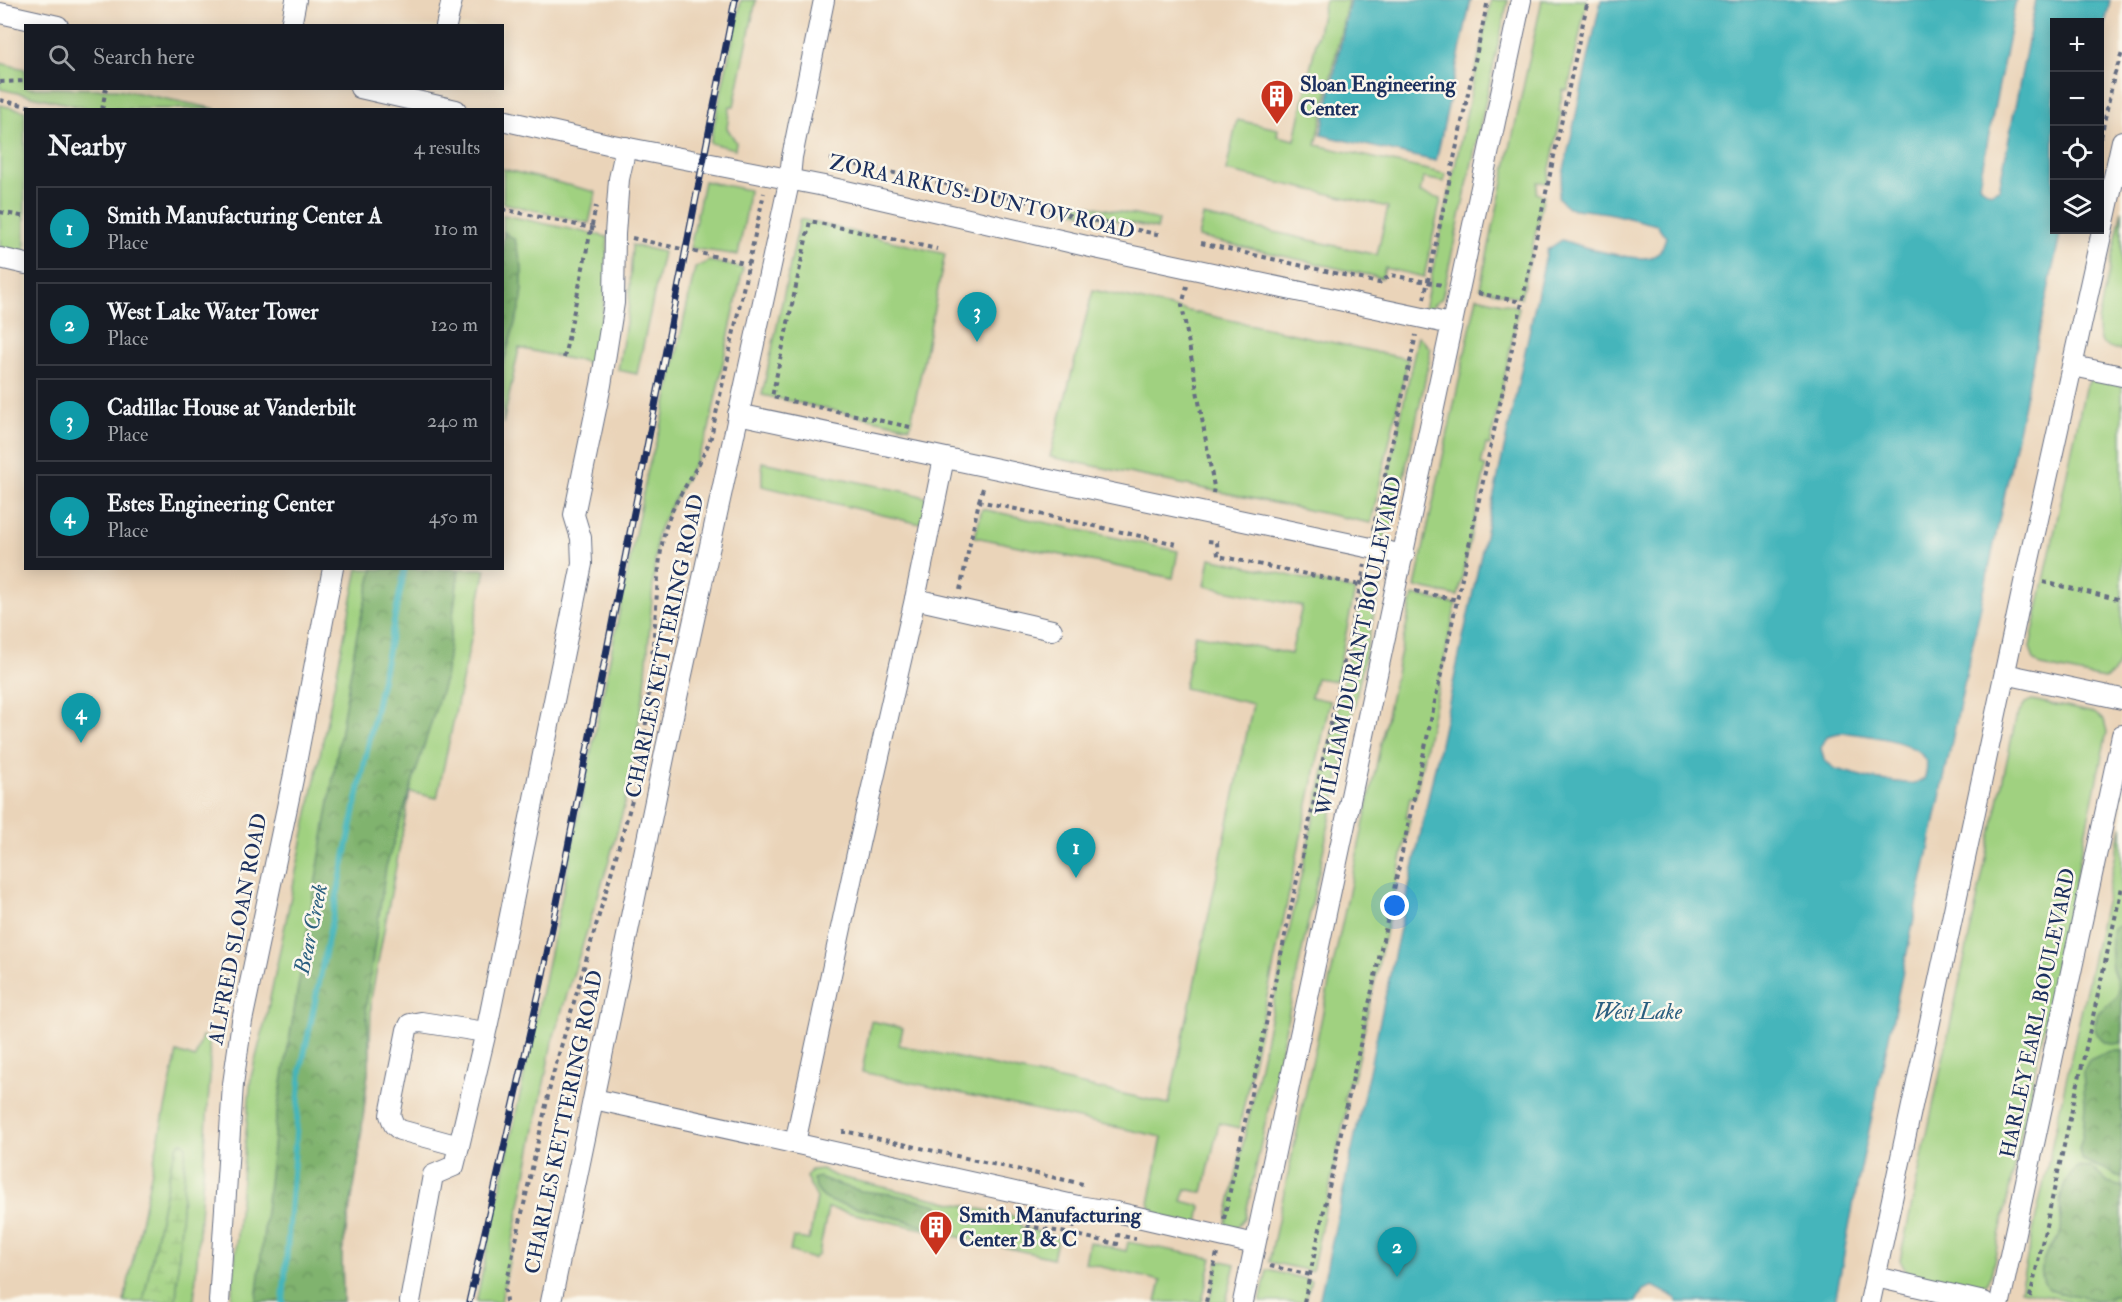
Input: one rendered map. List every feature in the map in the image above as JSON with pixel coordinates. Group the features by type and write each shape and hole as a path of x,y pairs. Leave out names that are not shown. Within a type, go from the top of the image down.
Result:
{"lane":[{"path":"291,24 296,0"},
{"path":"446,24 452,0"},
{"name":"CHARLES KETTERING ROAD","path":"551,1302 666,748 790,178 792,157 824,0"},
{"name":"WILLIAM DURANT BOULEVARD","path":"1244,1302 1521,0"},
{"path":"0,13 49,24"},
{"path":"372,90 429,100 451,108"},
{"name":"ZORA ARKUS-DUNTOV ROAD","path":"504,120 626,147 790,178 1106,250 1451,324"},
{"path":"1870,1302 2025,578 2122,141"},
{"path":"410,1302 433,1174 454,1166 459,1146 485,1032 582,564 581,538 574,515 601,385 614,303 618,190 626,147"},
{"path":"0,258 24,264"},
{"path":"2073,366 2122,376"},
{"path":"738,414 1404,555"},
{"path":"795,1143 944,458"},
{"name":"ALFRED SLOAN ROAD","path":"219,1302 233,1084 242,1021 293,779 333,570"},
{"path":"915,599 1052,630"},
{"path":"2005,674 2122,699"},
{"name":"HARLEY EARL BOULEVARD","path":"2000,1302 2122,735"},
{"path":"459,1146 400,1130 393,1125 390,1115 407,1030 410,1024 421,1022 485,1032"},
{"path":"594,1099 1255,1244"},
{"path":"1876,1277 1984,1302"}],"path":[{"path":"1206,1302 1488,0"},
{"path":"1304,1302 1588,0"},
{"path":"2104,126 2114,76 2122,53"},
{"path":"0,82 24,81"},
{"path":"102,108 106,90"},
{"path":"0,100 37,108"},
{"path":"830,159 1037,204 1072,216 1161,235"},
{"path":"641,769 651,681 658,580 665,530 675,502 706,450 711,437 768,174"},
{"path":"564,358 597,198"},
{"path":"0,212 24,218"},
{"path":"910,427 772,397 810,221 937,249"},
{"path":"1201,243 1378,283 1391,275 1521,302"},
{"path":"686,250 749,264"},
{"path":"1187,285 1182,305 1214,487 1213,493"},
{"path":"958,600 984,482"},
{"path":"980,501 1177,544"},
{"path":"1208,541 1217,542 1218,556 1360,585"},
{"path":"1362,579 1381,584"},
{"path":"2043,582 2122,600"},
{"path":"1414,591 1458,600"},
{"path":"506,1302 505,1290 552,1078 638,779"},
{"path":"2030,1297 2122,887"},
{"path":"1017,1213 1029,1215 1028,1226 1072,1234"}],"shaded area":[{"path":"0,0 2122,0 2122,1302 0,1302"}],"green space":[{"path":"741,0 756,0 734,106 730,106 727,128 736,142 735,149 710,143"},
{"path":"1325,0 1348,0 1316,145 1446,174 1444,182 1423,178 1420,193 1441,199 1424,277 1385,268 1382,278 1198,237 1203,216 1377,255 1388,207 1226,171 1237,120 1278,129 1277,136 1295,140"},
{"path":"1491,0 1508,0 1442,298 1426,311 1424,310"},
{"path":"1542,0 1587,0 1568,90 1563,90 1559,111 1562,112 1547,183 1538,182 1536,193 1544,195 1521,298 1480,288"},
{"path":"0,63 24,69 24,90 123,90 211,108 86,108 0,89"},
{"path":"0,105 24,111 24,253 0,247"},
{"path":"504,169 596,192 589,223 504,203"},
{"path":"704,181 749,190 738,255 690,248"},
{"path":"1063,200 1159,220 1157,229 1061,208"},
{"path":"2122,210 2122,351 2102,342 2098,334 2098,321"},
{"path":"504,215 608,237 604,304 593,362 589,364 580,360 519,348 504,419"},
{"path":"800,219 945,254 910,427 762,395"},
{"path":"504,232 515,240 522,267 522,299 504,362"},
{"path":"632,245 663,252 637,374 618,370 629,305"},
{"path":"709,261 743,268 709,429 698,456 657,535 645,687 624,807 552,1042 501,1302 476,1302 565,882 648,469 662,422 695,268"},
{"path":"1093,290 1408,359 1371,523 1050,457"},
{"path":"1477,297 1519,307 1490,445 1486,444 1481,465 1486,466 1458,596 1415,587"},
{"path":"1418,336 1430,348 1429,362 1393,526 1382,538 1374,540"},
{"path":"2093,376 2122,379 2122,648 2115,671 2104,679 2041,666 2034,660 2030,647 2085,388"},
{"path":"762,462 912,493 930,499 924,522 916,523 762,486"},
{"path":"982,509 1178,551 1173,578 975,537"},
{"path":"1210,558 1355,590 1336,681 1316,678 1311,697 1330,701 1239,1128 1219,1123 1203,1193 1186,1189 1182,1201 1201,1206 1198,1224 1163,1217 1149,1204 1162,1137 862,1072 871,1021 903,1028 899,1045 1169,1104 1253,704 1184,688 1195,634 1291,654 1302,606 1205,586"},
{"path":"358,570 486,570 437,798 410,792 371,999 370,1054 358,1164 342,1253 343,1302 231,1302 251,1077 266,1018"},
{"path":"373,570 459,570 445,679 386,867 366,1005 370,1054 358,1164 342,1253 343,1302 256,1302 276,1119 357,634"},
{"path":"1365,581 1380,585 1245,1218 1236,1228 1224,1231"},
{"path":"1413,595 1456,604 1415,798 1410,797 1406,818 1410,819 1353,1081 1349,1080 1344,1101 1348,1102 1312,1271 1269,1262"},
{"path":"2032,700 2094,713 2104,720 2107,732 1991,1275 1986,1283 1975,1289 1914,1276 1906,1272 1900,1260 2016,718 2025,703"},
{"path":"2122,826 2122,1302 2074,1302 2020,1290"},
{"path":"2122,927 2122,1042 2112,1044 2101,1039 2094,1026 2098,1013 2118,996 2118,985 2112,968 2111,937 2113,928"},
{"path":"202,1036 209,1039 210,1076 194,1302 124,1302 177,1052 195,1058"},
{"path":"2110,1051 2122,1051 2122,1177 2081,1159 2079,1149 2083,1134 2085,1104 2083,1072 2089,1060"},
{"path":"182,1142 186,1145 176,1302 143,1302 172,1160 178,1145"},
{"path":"2077,1167 2092,1168 2108,1183 2122,1187 2122,1298 2116,1295 2094,1300 2053,1291 2045,1285 2043,1280 2044,1258 2061,1232 2062,1191"},
{"path":"822,1169 835,1176 1019,1218 1021,1227 1058,1237 1053,1258 828,1208 819,1254 813,1259 790,1251 793,1237 809,1240 817,1198 806,1177 811,1170"},
{"path":"819,1177 861,1191 891,1194 937,1205 941,1210 941,1217 938,1223 925,1227 833,1202 817,1190 813,1179"},
{"path":"1089,1242 1126,1251 1128,1242 1212,1258 1202,1302 1156,1302 1161,1281 1085,1263"},
{"path":"1218,1260 1235,1264 1226,1302 1209,1302"},
{"path":"1267,1270 1311,1280 1306,1302 1260,1302"}],"water":[{"path":"1350,0 1471,0 1436,161 1321,135"},
{"name":"West Lake","path":"1601,0 2016,0 1979,184 1990,193 1999,189 2036,0 2110,0 2104,29 2104,18 2050,18 2050,234 2060,234 1855,1196 1835,1302 1677,1302 1676,1298 1653,1286 1643,1290 1636,1302 1319,1302 1547,250 1562,240 1623,256 1646,258 1659,253 1666,237 1657,225 1608,213 1568,208 1558,197","holes":["1839,733 1871,736 1897,742 1917,751 1926,762 1924,779 1914,784 1872,779 1836,769 1824,760 1821,748 1827,736"]}],"waterway":[{"name":"Bear Creek","path":"283,1302 301,1069 405,570"}],"railway":[{"path":"469,1302 541,984 735,0"}],"place":[{"name":"Sloan Engineering Center","path":"1277,125"},
{"name":"Cadillac House at Vanderbilt","path":"977,342"},
{"name":"Estes Engineering Center","path":"81,743"},
{"name":"Smith Manufacturing Center A","path":"1076,878"},
{"name":"Smith Manufacturing Center B & C","path":"936,1256"},
{"name":"West Lake Water Tower","path":"1397,1277"}]}
